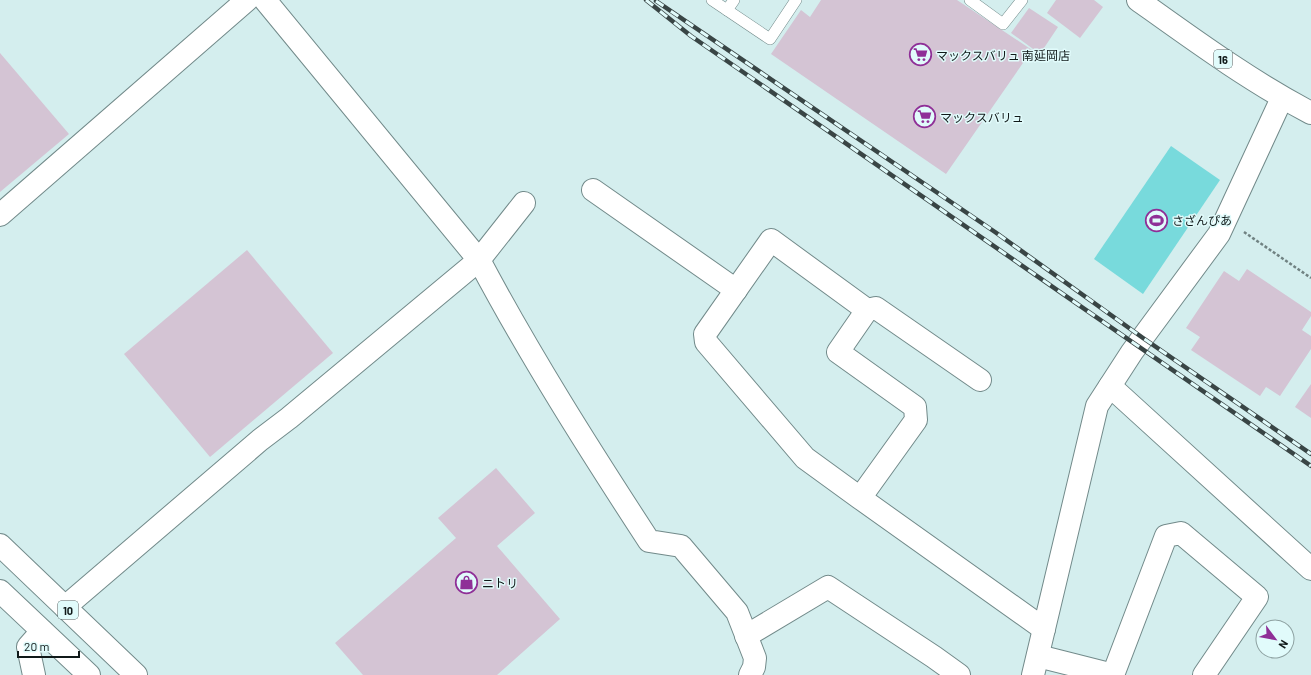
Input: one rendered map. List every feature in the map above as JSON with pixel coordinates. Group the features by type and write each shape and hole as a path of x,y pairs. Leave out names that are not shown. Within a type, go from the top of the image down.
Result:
{"main road":[{"path":"0,215 247,0"},
{"path":"265,0 479,260 505,309 578,431 648,541 681,546 737,612 755,658 754,667 750,675"},
{"name":"16","path":"1138,0 1198,43 1282,98 1311,112"},
{"path":"1204,675 1258,598 1181,533 1166,536 1113,675 1035,665 1097,406 1132,352 1219,234 1282,98"},
{"path":"594,190 736,290"},
{"path":"65,608 260,440 289,418 479,260 524,203"},
{"path":"867,310 771,240 705,334 706,342 805,458 1044,629"},
{"path":"860,498 916,420 915,407 838,352 867,310 876,308 980,380"},
{"path":"1110,386 1311,569"},
{"name":"10","path":"0,545 136,675"},
{"path":"746,636 828,587 959,675"},
{"path":"0,591 89,675"},
{"path":"34,675 28,647 42,631"}],"lane":[{"path":"712,0 770,39 796,0"},
{"path":"727,10 734,0"},
{"path":"970,0 1003,24 1022,0"}],"path":[{"path":"1226,220 1311,278"}],"shaded area":[{"name":"さざんぴあ","path":"1171,146 1220,180 1143,294 1094,259"}],"building":[{"name":"マックスバリュ","path":"821,0 957,0 1032,50 946,174 771,54 801,10 810,17"},
{"path":"1056,0 1094,0 1103,7 1080,38 1047,13"},
{"path":"1029,8 1058,27 1040,54 1011,33"},
{"path":"0,53 69,134 0,192"},
{"path":"247,250 333,353 210,457 124,354"},
{"path":"1247,269 1311,312 1311,316 1302,330 1311,336 1311,349 1280,396 1266,387 1260,396 1191,350 1200,337 1186,328 1224,271 1239,281"},
{"path":"1311,384 1311,418 1295,407"},
{"name":"ニトリ","path":"496,468 535,513 497,546 560,619 497,675 363,675 335,643 456,538 438,518"}],"railway":[{"path":"646,0 691,36 1311,466"},
{"path":"656,1 995,232 1143,338 1311,454"}],"place":[{"name":"マックスバリュ 南延岡店","path":"920,55"},
{"name":"マックスバリュ","path":"924,117"},
{"name":"さざんぴあ","path":"1157,220"},
{"name":"ニトリ","path":"467,583"}]}
